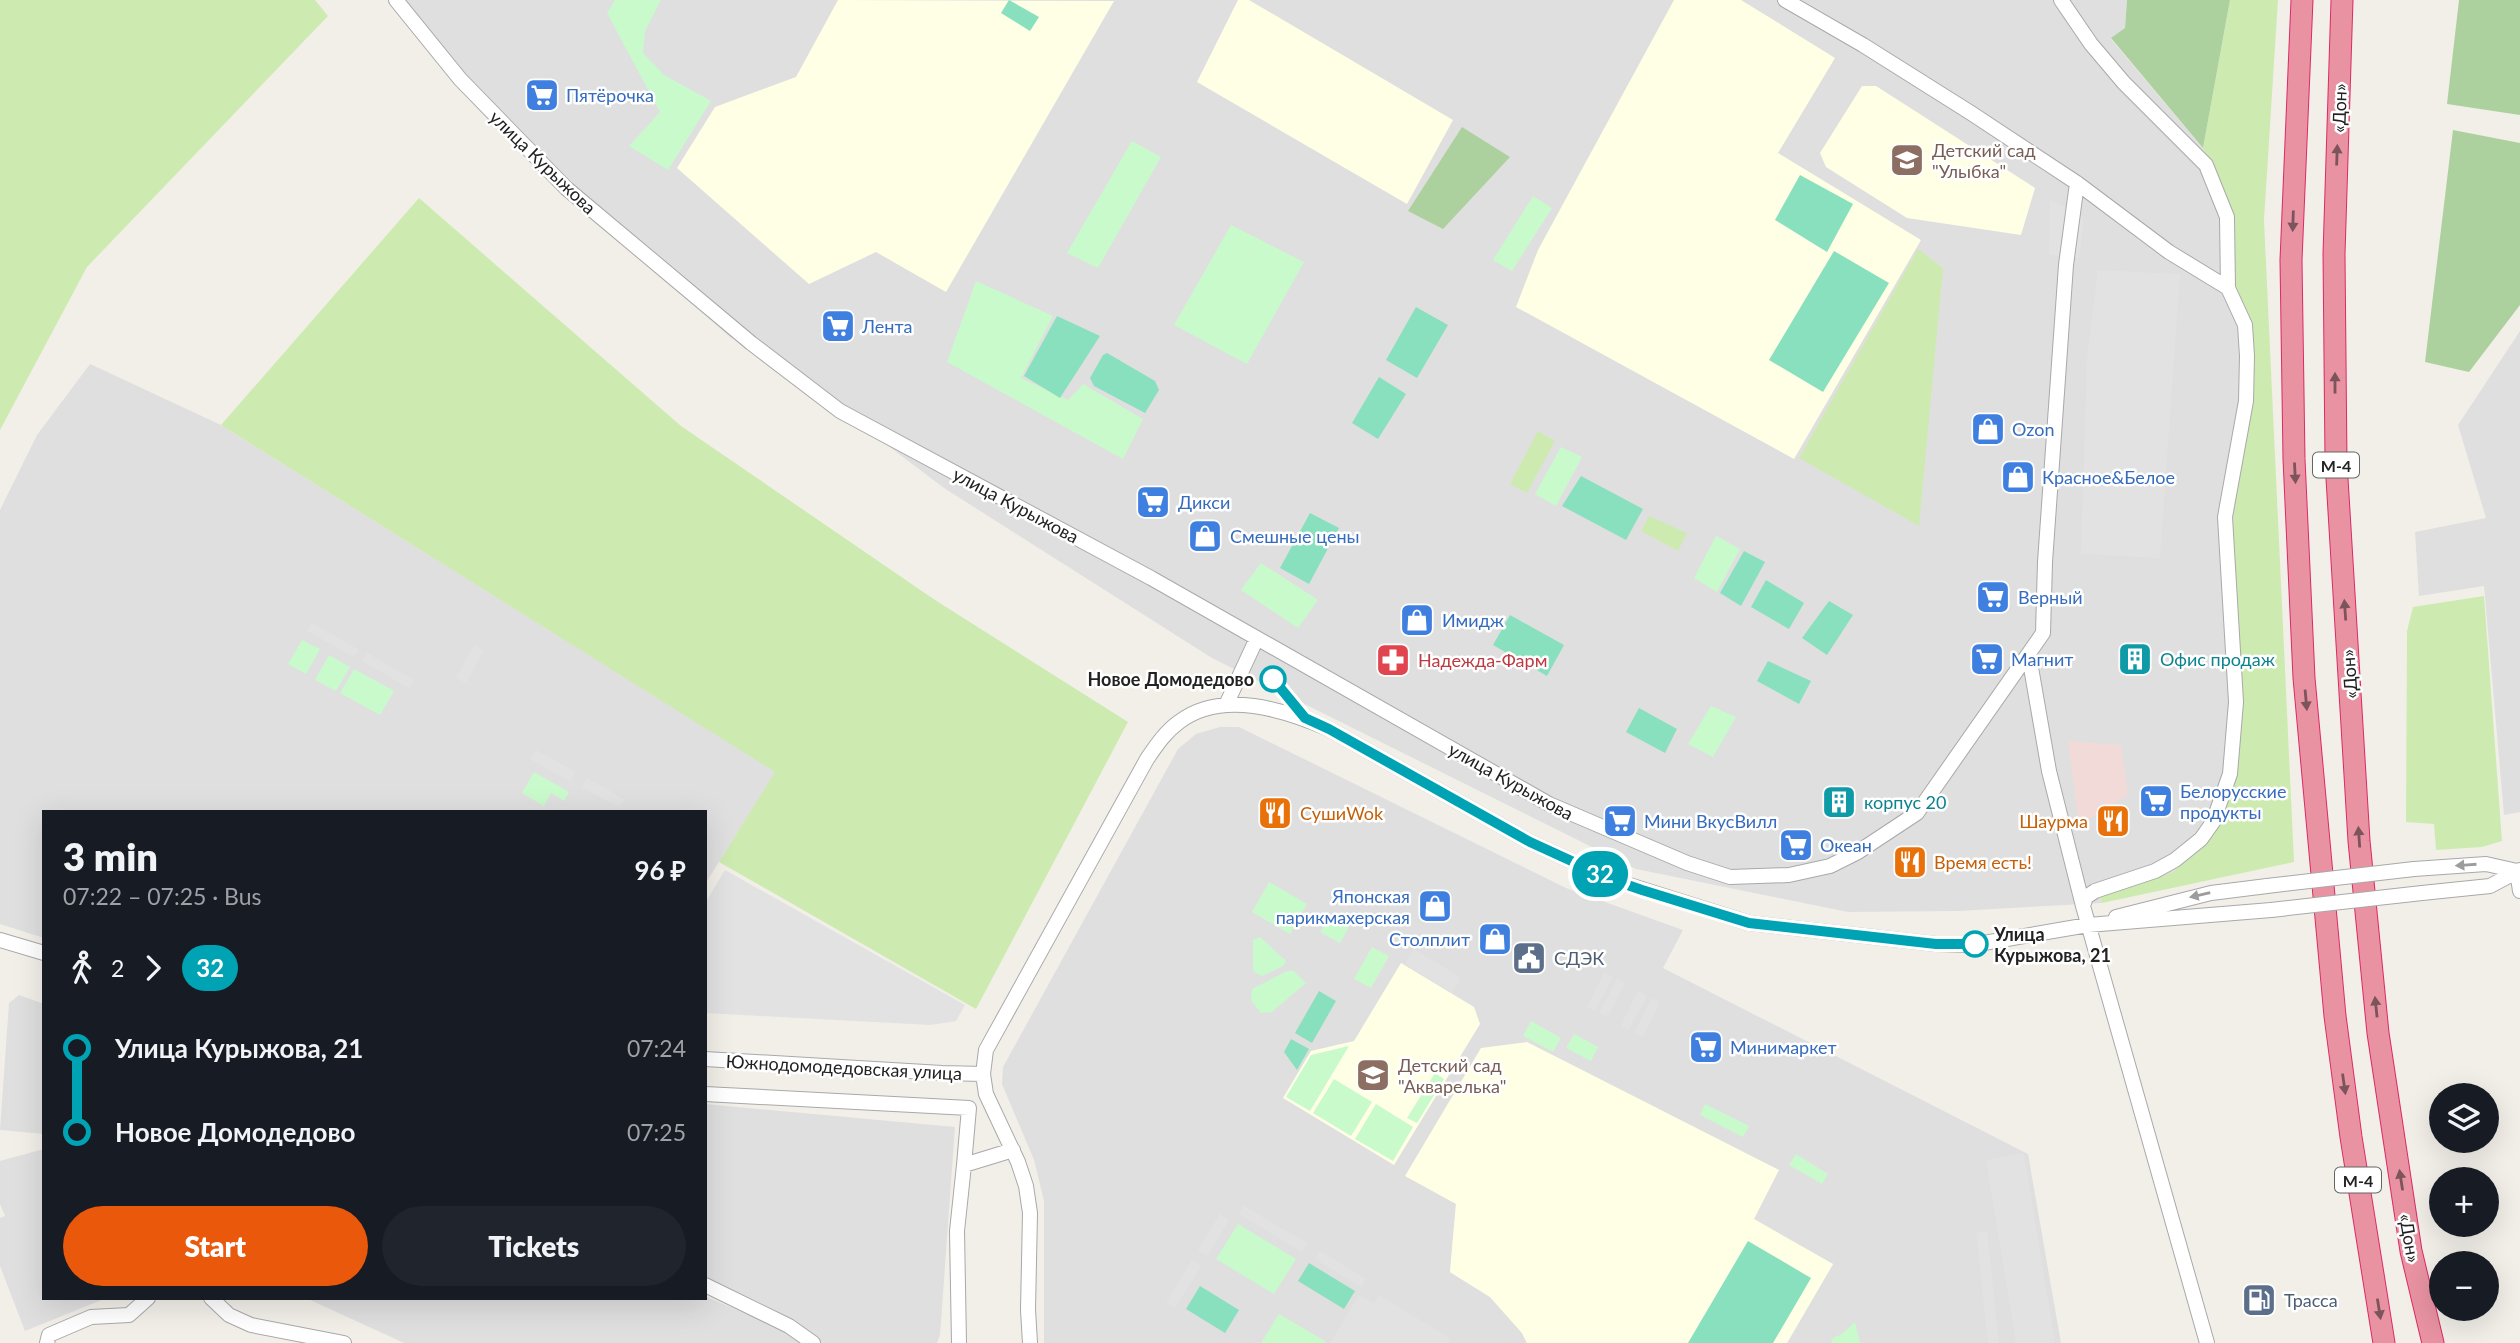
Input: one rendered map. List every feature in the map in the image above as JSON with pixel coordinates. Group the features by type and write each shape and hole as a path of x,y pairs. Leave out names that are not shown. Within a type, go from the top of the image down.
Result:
{"highway":[{"name":"М-4","path":"2302,0 2291,260 2294,459 2304,678 2335,1016 2351,1137 2384,1343"},
{"name":"«Дон»","path":"2342,0 2334,254 2336,463 2360,841 2378,1033 2411,1251 2433,1343"}],"street":[{"name":"улица Курыжова","path":"396,0 460,79 566,188 751,343 840,411 1088,543 1549,804 1676,859 1730,877 1789,875 1830,866 1858,852 1917,813 2029,656"},
{"path":"1785,0 1863,45 2077,183 2169,252 2228,288"},
{"path":"2061,0 2091,44 2123,83 2206,165 2227,217 2228,288 2245,325 2247,356 2246,401 2225,517 2236,702 2230,774 2213,822 2201,839 2175,860 2155,871 2095,891 2086,897 2083,906"},
{"path":"2077,183 2066,265 2045,562 2043,633 2029,656 2049,771 2083,906 2207,1343"},
{"path":"1226,705 1257,638"},
{"path":"1030,1343 1030,1213 1026,1186 1013,1150 986,1094 983,1074 986,1050 1147,759 1161,739 1179,722 1199,710 1226,705 1278,710 1305,718 1542,847 1613,880 1749,923 1936,944 1972,945 2088,925 2271,910 2490,886 2519,870"},
{"path":"2088,925 2139,909 2211,893 2486,863 2519,870"},
{"path":"2519,870 2520,891"},
{"path":"0,940 42,952"},
{"name":"Южнодомодедовская улица","path":"707,1059 983,1074"},
{"path":"707,1094 968,1108 957,1231 956,1302 959,1343"},
{"path":"964,1165 1013,1150"},
{"path":"707,1286 789,1326 813,1343"},
{"path":"47,1343 49,1335 91,1317 129,1315 146,1300"},
{"path":"213,1300 229,1315 251,1325 344,1343"}],"shaded area":[{"name":"Новое Домодедово","path":"396,0 2127,0 2125,28 2111,39 2203,148 2231,215 2248,355 2236,698 2215,823 2173,872 2099,896 2102,903 1957,911 1848,912 1636,869 1212,658 944,488 752,343 731,338 539,164"},
{"path":"838,0 1114,1 946,292 876,252 809,284 677,168 715,107 796,77"},
{"path":"1238,0 1249,0 1453,120 1407,204 1197,82"},
{"path":"1674,0 1741,0 1835,58 1778,153 1921,240 1794,459 1516,307 1538,250"},
{"name":"Детский сад \"Улыбка\"","path":"1862,86 1876,86 2035,188 2021,235 1907,218 1826,167 1820,153"},
{"path":"2050,200 2084,217 2079,258 2049,255"},
{"path":"2098,270 2180,274 2160,558 2081,554 2087,358"},
{"path":"2520,331 2520,812 2504,815 2484,586 2419,596 2415,532 2486,518 2458,425"},
{"path":"90,364 221,425 776,772 707,881 707,810 42,810 42,937 0,924 0,510 37,435"},
{"path":"312,623 359,650 354,657 307,631"},
{"path":"474,645 484,651 466,683 456,678"},
{"path":"367,653 414,680 409,688 362,661"},
{"path":"1220,727 1239,727 1566,888 1683,930 1663,968 2028,1154 2061,1343 1787,1343 1833,1264 1456,1204 1450,1272 1490,1297 1522,1333 1527,1343 1044,1343 1044,1201 1034,1160 1002,1084 1003,1067 1178,749 1196,734"},
{"path":"2068,741 2121,745 2128,795 2079,824"},
{"path":"536,750 576,772 570,782 530,759"},
{"path":"587,778 625,800 620,808 582,787"},
{"path":"725,870 965,1005 956,1021 930,1025 707,1013 707,900"},
{"path":"1414,949 1461,978 1452,993 1405,964"},
{"name":"Детский сад \"Акварелька\"","path":"1401,963 1474,1007 1480,1024 1394,1165 1283,1098 1311,1051 1354,1041"},
{"path":"1604,973 1613,977 1595,1011 1587,1007"},
{"path":"1617,979 1625,983 1608,1017 1599,1013"},
{"path":"1638,991 1647,996 1629,1030 1621,1026"},
{"path":"19,995 42,1003 42,1134 0,1130 9,1003"},
{"path":"1652,998 1660,1002 1643,1037 1634,1033"},
{"path":"1527,1042 1779,1170 1754,1219 1833,1264 1787,1343 1527,1343 1522,1333 1490,1297 1450,1272 1456,1204 1405,1176 1481,1048"},
{"path":"707,1104 955,1127 940,1335 937,1343 820,1343 707,1277"},
{"path":"42,1150 42,1300 102,1300 25,1331 0,1266 0,1218 5,1216 0,1204 0,1161"},
{"path":"2024,1153 2055,1343 2016,1343 1986,1160"},
{"path":"1244,1206 1307,1243 1302,1252 1239,1214"},
{"path":"1220,1214 1229,1220 1207,1256 1198,1250"},
{"path":"1987,1231 1999,1343 1988,1343 1976,1232"},
{"path":"1320,1251 1366,1279 1361,1287 1315,1259"},
{"path":"1192,1260 1201,1266 1175,1308 1166,1303"},
{"path":"1359,1295 1374,1304 1379,1295 1451,1339 1448,1343 1330,1343"},
{"path":"707,1297 778,1328 804,1343 404,1343 310,1300 707,1300"}],"green space":[{"path":"0,0 315,0 328,16 87,267 0,430"},
{"path":"615,0 661,0 645,31 643,53 664,75 711,101 668,170 629,146 660,112 607,13"},
{"path":"1009,0 1039,17 1030,31 1001,13"},
{"path":"2127,0 2230,0 2203,148 2111,38 2125,28"},
{"path":"2230,0 2278,0 2264,220 2294,862 2102,903 2099,896 2173,872 2215,823 2236,699 2224,631 2248,355 2235,297 2231,215 2203,148"},
{"path":"2459,0 2520,0 2520,115 2447,104"},
{"path":"1462,127 1510,157 1443,229 1408,211"},
{"path":"2453,130 2520,143 2520,305 2469,372 2425,362"},
{"path":"1132,141 1161,157 1098,268 1067,253"},
{"path":"1800,175 1853,204 1827,252 1775,220"},
{"path":"1533,196 1552,208 1512,271 1493,260"},
{"path":"419,198 681,426 935,600 1128,722 976,1009 719,862 775,772 221,425"},
{"path":"1231,225 1304,262 1247,364 1174,325"},
{"path":"1918,249 1943,268 1919,526 1799,458"},
{"path":"1834,251 1889,283 1823,392 1769,360"},
{"path":"976,281 1053,316 1021,378 1068,400 1083,384 1143,419 1123,459 947,362"},
{"path":"1416,307 1448,325 1417,378 1386,360"},
{"path":"1057,316 1100,336 1060,398 1024,376"},
{"path":"1107,353 1155,381 1159,390 1145,413 1094,386 1090,378 1103,355"},
{"path":"1379,377 1406,394 1378,439 1352,423"},
{"path":"1538,431 1555,441 1527,493 1510,484"},
{"path":"1561,447 1582,457 1556,506 1535,494"},
{"path":"1581,476 1643,509 1626,540 1562,506"},
{"path":"1310,513 1339,528 1309,584 1280,568"},
{"path":"1649,516 1687,533 1678,551 1641,531"},
{"path":"1716,536 1740,549 1717,592 1694,578"},
{"path":"1744,551 1765,562 1741,606 1720,593"},
{"path":"1261,563 1318,600 1298,628 1241,590"},
{"path":"1766,580 1804,603 1789,629 1751,607"},
{"path":"2484,596 2502,841 2482,847 2436,850 2434,824 2406,822 2407,631 2413,607"},
{"path":"1829,601 1853,615 1827,655 1802,638"},
{"path":"1510,615 1564,645 1547,676 1493,645"},
{"path":"302,640 320,649 306,674 288,664"},
{"path":"329,655 350,667 336,691 315,680"},
{"path":"1768,661 1811,681 1799,704 1757,681"},
{"path":"354,669 394,691 380,715 340,693"},
{"path":"1711,706 1736,717 1713,757 1688,744"},
{"path":"1639,708 1677,729 1665,753 1626,732"},
{"path":"534,772 569,792 564,801 551,793 544,806 522,793"},
{"path":"1269,882 1307,904 1290,934 1252,912"},
{"path":"1330,917 1349,927 1340,943 1320,932"},
{"path":"1260,937 1286,961 1283,966 1262,976 1254,972 1253,968 1253,940"},
{"path":"1372,947 1389,956 1371,988 1354,979"},
{"path":"1287,971 1294,971 1306,983 1272,1012 1261,1013 1251,1000 1252,989"},
{"path":"1319,991 1336,1001 1312,1043 1295,1033"},
{"path":"1531,1021 1561,1038 1553,1052 1523,1036"},
{"path":"1574,1034 1598,1047 1591,1061 1566,1048"},
{"path":"1291,1039 1309,1049 1297,1070 1284,1052"},
{"path":"1349,1046 1310,1111 1286,1097 1311,1055"},
{"path":"1435,1073 1444,1079 1417,1123 1407,1118"},
{"path":"1334,1079 1372,1102 1351,1136 1313,1113"},
{"path":"1376,1104 1413,1127 1393,1161 1355,1139"},
{"path":"1705,1104 1749,1126 1743,1137 1700,1115"},
{"path":"1796,1154 1828,1174 1822,1184 1789,1165"},
{"path":"1238,1224 1296,1259 1274,1294 1216,1259"},
{"path":"1748,1241 1811,1278 1773,1343 1688,1343"},
{"path":"1309,1263 1355,1291 1344,1309 1298,1281"},
{"path":"1200,1286 1239,1310 1225,1333 1186,1309"},
{"path":"1279,1314 1325,1341 1324,1343 1261,1343"},
{"path":"1855,1322 1860,1343 1831,1343 1833,1338"}],"bus line":[{"name":"32","path":"1273,679 1305,718 1530,842 1613,880 1749,923 1936,944 1975,944"}],"place":[{"name":"Пятёрочка","path":"542,95"},
{"name":"Детский сад \"Улыбка\"","path":"1907,160"},
{"name":"Лента","path":"838,326"},
{"name":"Ozon","path":"1988,429"},
{"name":"Красное&Белое","path":"2018,477"},
{"name":"Дикси","path":"1153,502"},
{"name":"Смешные цены","path":"1205,536"},
{"name":"Верный","path":"1993,597"},
{"name":"Имидж","path":"1417,620"},
{"name":"Магнит","path":"1987,659"},
{"name":"Офис продаж","path":"2135,659"},
{"name":"Надежда-Фарм","path":"1393,660"},
{"name":"Новое Домодедово","path":"1273,679"},
{"name":"Белорусские продукты","path":"2156,801"},
{"name":"корпус 20","path":"1839,802"},
{"name":"СушиWok","path":"1275,813"},
{"name":"Мини ВкусВилл","path":"1620,821"},
{"name":"Шаурма","path":"2113,821"},
{"name":"Океан","path":"1796,845"},
{"name":"Время есть!","path":"1910,862"},
{"name":"Японская парикмахерская","path":"1435,906"},
{"name":"Столплит","path":"1495,939"},
{"name":"Улица Курыжова, 21","path":"1975,944"},
{"name":"СДЭК","path":"1529,958"},
{"name":"Минимаркет","path":"1706,1047"},
{"name":"Детский сад \"Акварелька\"","path":"1373,1075"},
{"name":"Трасса","path":"2259,1300"}]}
